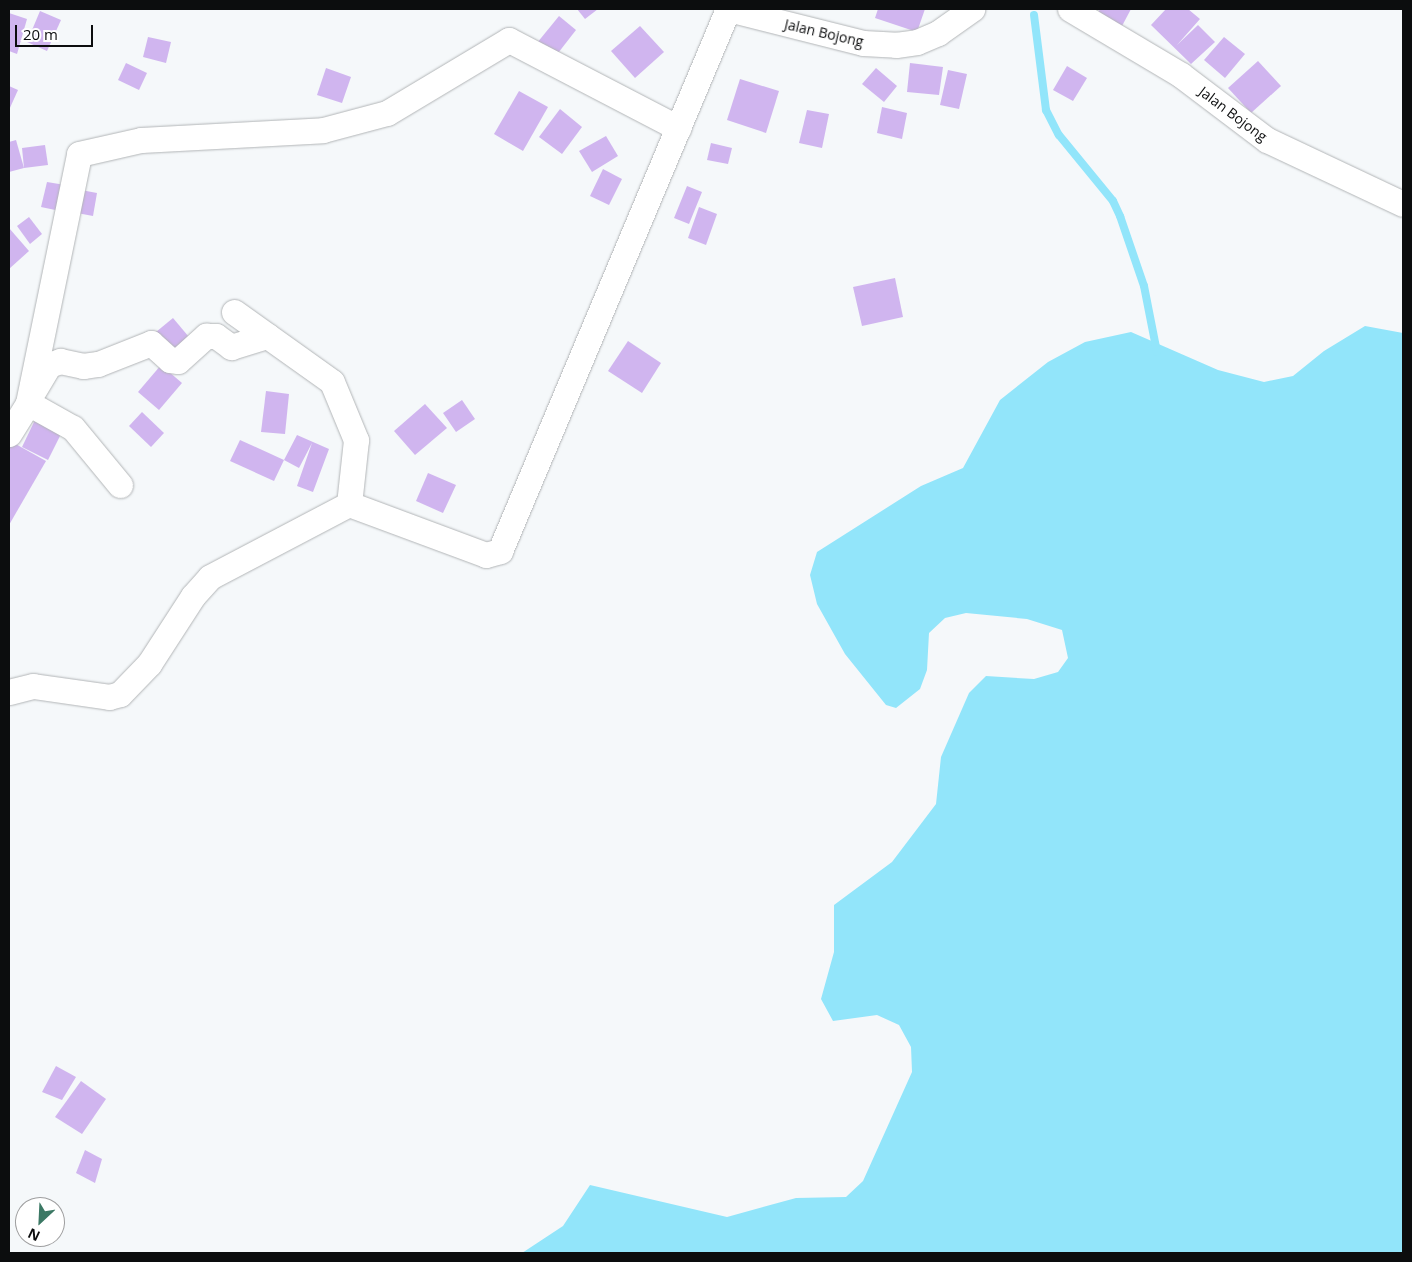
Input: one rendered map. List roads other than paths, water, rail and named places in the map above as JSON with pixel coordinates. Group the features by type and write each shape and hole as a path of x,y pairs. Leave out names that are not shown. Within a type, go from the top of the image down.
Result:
{"street":[{"name":"Jalan Bojong","path":"728,9 862,43 896,45 917,42 938,33 972,9"},
{"path":"9,692 33,686 108,697 120,694 149,664 193,596 210,577 348,504 486,555 500,551 728,9"},
{"name":"Jalan Bojong","path":"1070,9 1181,75 1267,140 1403,204"},
{"path":"28,403 79,154 141,140 323,130 387,113 509,40 678,128"},
{"path":"234,312 332,382 346,409 356,440 348,504"},
{"path":"9,434 49,365 60,361 84,366 98,364 151,343 170,360 178,361 206,336 216,336 231,347 267,336"},
{"path":"28,403 73,428 120,485"}],"water":[{"path":"1365,326 1403,333 1403,1253 522,1253 563,1226 590,1185 727,1217 796,1198 846,1197 863,1181 912,1072 911,1047 899,1025 877,1015 833,1021 821,999 834,952 834,905 892,862 936,804 941,757 969,693 986,676 1034,679 1058,672 1068,658 1062,630 1027,619 966,613 945,618 929,633 927,670 920,689 896,708 886,705 845,654 817,604 810,575 817,552 921,486 963,468 1000,400 1048,362 1085,342 1131,332 1218,370 1264,382 1293,376 1324,351"}],"waterway":[{"path":"1034,15 1046,110 1059,135 1113,201 1120,216 1144,286 1157,352"}]}
